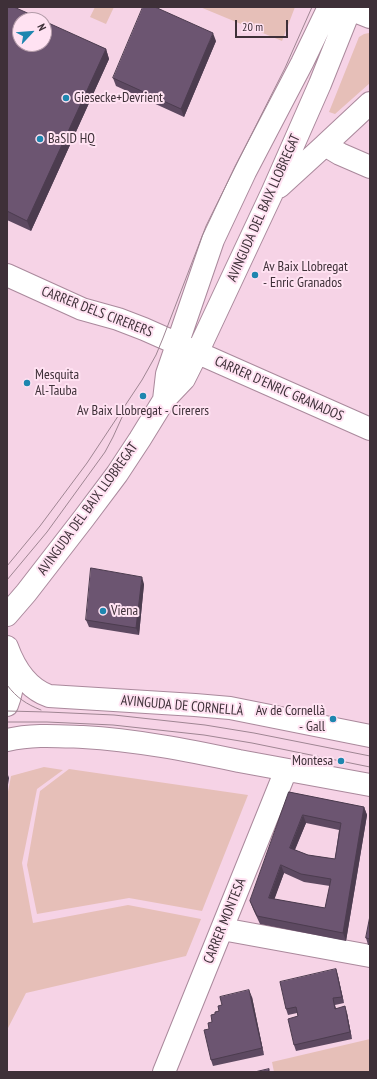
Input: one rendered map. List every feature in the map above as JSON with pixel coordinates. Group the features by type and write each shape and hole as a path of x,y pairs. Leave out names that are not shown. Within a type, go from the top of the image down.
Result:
{"street":[{"path":"343,8 370,17"},
{"name":"AVINGUDA DEL BAIX LLOBREGAT","path":"187,349 272,193 320,84 343,8"},
{"name":"AVINGUDA DEL BAIX LLOBREGAT","path":"7,615 26,593 98,499 140,439 164,400 184,379 187,349 213,240 245,172 302,62 343,8"},
{"path":"272,193 370,103"},
{"path":"325,145 370,168"},
{"name":"CARRER DELS CIRERERS","path":"7,275 82,309 118,319 187,349"},
{"name":"CARRER D'ENRIC GRANADOS","path":"187,349 370,429"},
{"name":"AVINGUDA DE CORNELLÀ","path":"7,705 12,686 13,672 8,652"},
{"name":"AVINGUDA DE CORNELLÀ","path":"8,652 16,669 23,679 41,693 49,696 230,708 370,736"},
{"path":"7,740 18,737 46,735 101,738 145,743 370,786"},
{"name":"CARRER MONTESA","path":"164,1072 286,770"},
{"path":"222,929 370,956"}],"shaded area":[{"path":"95,7 114,7 106,24 90,17"},
{"path":"200,7 295,7 282,41"},
{"path":"369,33 370,83 335,114 329,112 359,37"},
{"path":"44,767 63,770 37,789 22,863 33,923 128,905 201,919 186,956 26,993 7,1030 7,797 11,776"},
{"path":"69,769 248,795 202,911 129,898 37,914 27,865 40,791"},
{"path":"370,1039 370,1072 274,1072 272,1062"}],"building":[{"name":"BaSID HQ","path":"7,7 14,7 25,12 12,12 12,52 52,52 52,25 106,49 27,221 7,211"},
{"path":"143,7 155,7 213,33 181,109 113,78"},
{"path":"91,568 142,577 136,628 86,620"},
{"path":"289,792 364,807 343,933 257,916 250,901","holes":["303,815 341,823 335,859 308,855 290,848","281,865 301,874 331,879 325,908 269,898"]},
{"path":"370,916 370,939 366,938"},
{"path":"336,969 342,997 333,998 335,1009 345,1006 350,1032 294,1045 288,1019 298,1016 296,1007 286,1009 280,982"},
{"path":"249,990 262,1048 211,1060 204,1030 209,1029 208,1023 212,1022 211,1015 219,1011 218,1006 222,1005 220,997"},
{"path":"269,1069 269,1072 255,1072"}],"tram line":[{"path":"7,566 40,526 87,463 142,380 156,355 206,226 285,68 312,7"},
{"path":"7,580 47,532 105,452 123,415"},
{"path":"7,685 14,694 22,700 41,710"},
{"path":"7,711 114,715 205,725 370,756"},
{"path":"7,722 113,725 204,735 252,743 370,767"}],"place":[{"name":"Giesecke+Devrient","path":"66,98"},
{"name":"BaSID HQ","path":"40,139"},
{"name":"Av Baix Llobregat - Enric Granados","path":"255,275"},
{"name":"Mesquita Al-Tauba","path":"27,383"},
{"name":"Av Baix Llobregat - Cirerers","path":"143,396"},
{"name":"Viena","path":"103,611"},
{"name":"Av de Cornellà - Gall","path":"333,719"},
{"name":"Montesa","path":"341,761"}]}
